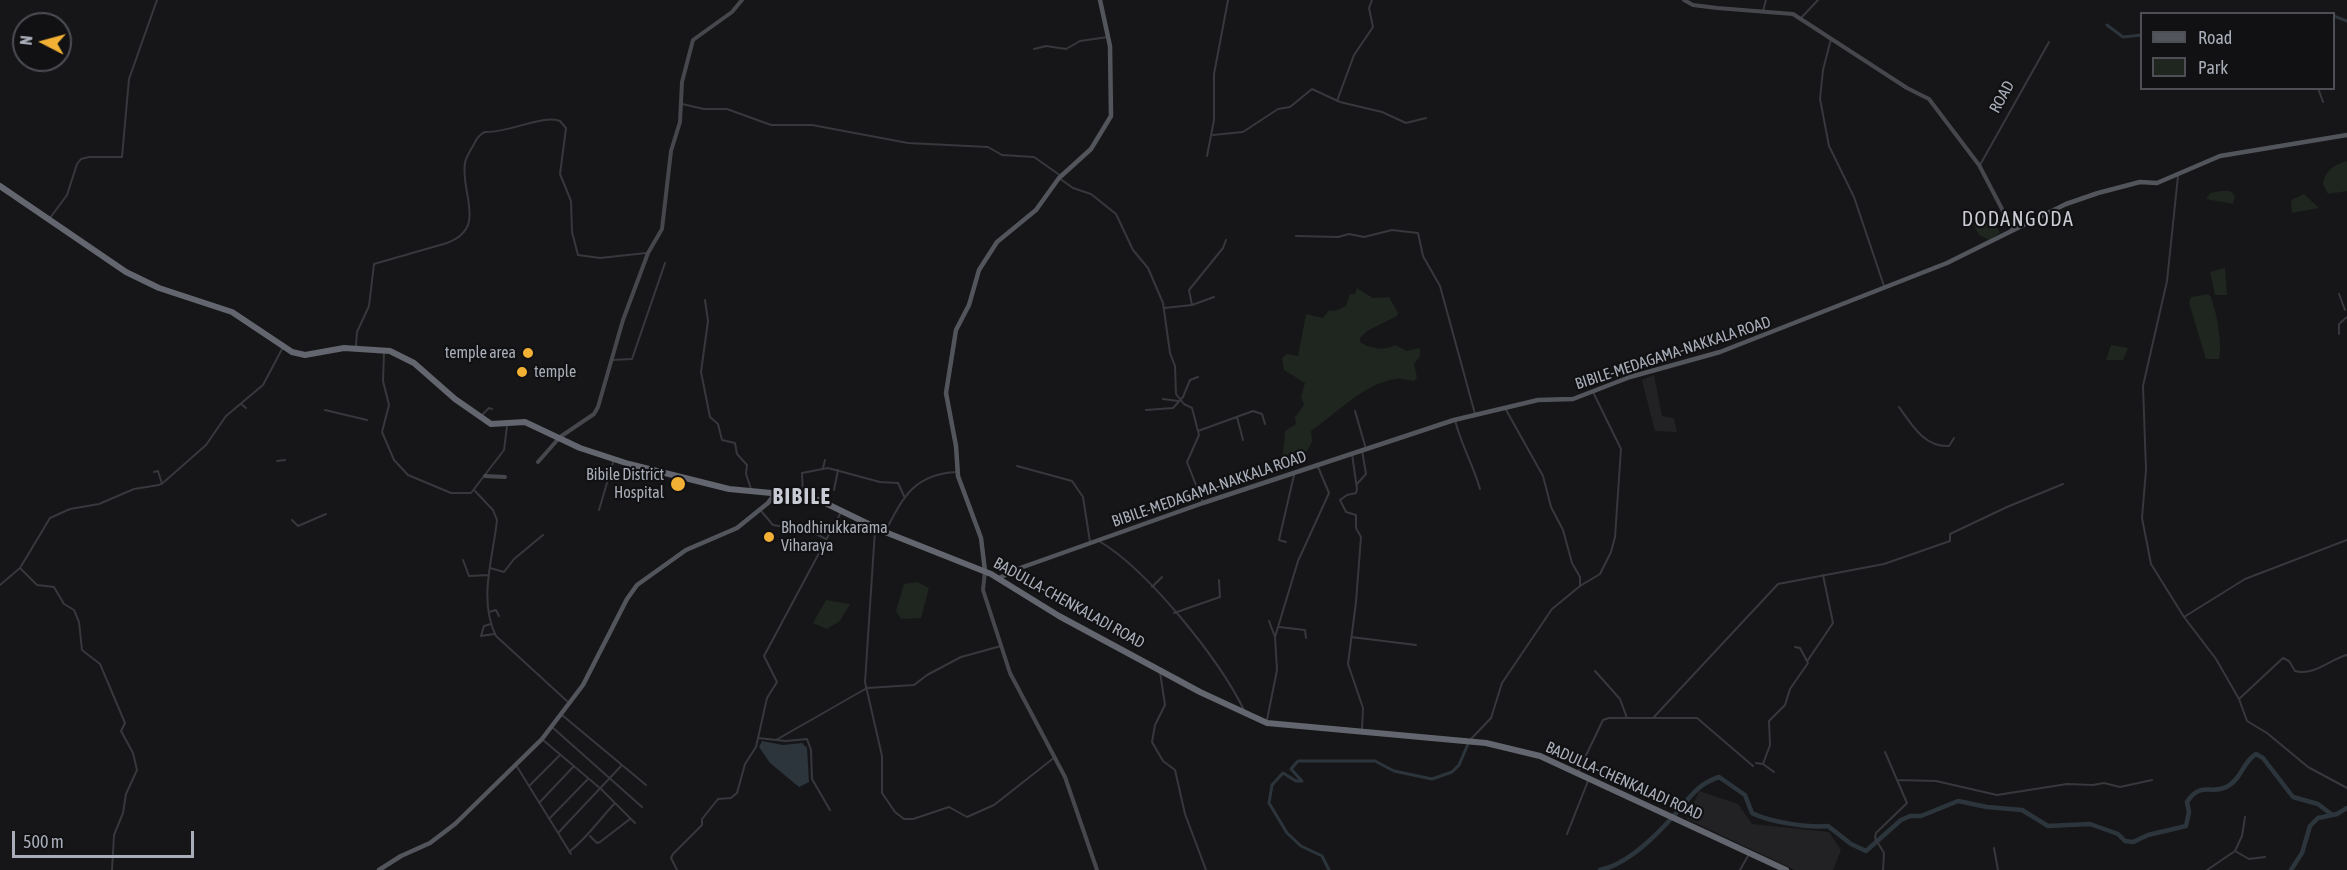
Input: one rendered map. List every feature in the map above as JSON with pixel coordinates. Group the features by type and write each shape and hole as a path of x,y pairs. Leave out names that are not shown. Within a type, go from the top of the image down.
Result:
{"highway":[{"name":"BADULLA-CHENKALADI ROAD","path":"0,186 126,272 159,288 232,312 254,324 292,352 305,355 333,349 384,350 403,356 486,422 508,424 525,422 614,459 729,489 803,496 821,501 885,532 985,571 1059,616 1245,714 1267,723 1470,741 1540,756 1749,853 1772,867 1786,870"}],"main road":[{"path":"985,571 981,538 957,472 956,446 946,393 956,330 969,305 980,270 997,242 1036,210 1060,177 1091,149 1111,116 1113,86 1108,37 1100,0"},
{"name":"BIBILE-MEDAGAMA-NAKKALA ROAD","path":"999,578 1090,542 1455,420 1538,400 1574,399 1592,390 1761,338 1947,263 2066,204 2140,182 2157,183 2220,156 2347,135"},
{"path":"379,870 430,843 478,803 542,739 570,704 594,664 631,591 686,550 733,531 760,510 775,494"}],"street":[{"path":"50,218 67,195 76,164 81,159 122,157 129,79 157,0"},
{"path":"538,462 560,437 594,414 648,253 662,229 671,151 680,122 682,82 693,40 732,12 742,0"},
{"path":"1208,156 1216,94 1214,74 1228,0"},
{"path":"1337,100 1354,55 1373,27 1369,8 1372,0"},
{"path":"1684,0 1693,5 1763,13 1784,11 1929,99 1979,165 2013,230"},
{"path":"1763,13 1766,0"},
{"path":"1800,19 1818,0"},
{"path":"1034,49 1046,46 1066,49 1080,41 1108,37"},
{"path":"1831,39 1820,96 1829,146 1854,197 1884,287"},
{"name":"ROAD","path":"1979,165 2049,42"},
{"path":"1212,135 1243,132 1278,109 1290,107 1311,89 1410,124 1426,118"},
{"path":"2319,90 2323,102"},
{"path":"682,104 704,109 727,110 771,125 812,125 908,143 988,147 1002,154 1034,157 1073,188 1091,194 1119,216 1133,250 1148,268 1164,308 1170,353 1175,366 1176,394 1179,400"},
{"path":"356,349 357,332 370,298 374,264 456,240 465,230 471,212 465,162 477,138 485,132 501,133 547,119 560,121 566,128 560,174 571,201 572,232 578,255 600,258 648,253"},
{"path":"2178,173 2167,281 2143,386 2146,470 2142,518 2151,564 2184,617 2216,659 2240,699 2247,721 2267,733 2308,767 2347,788"},
{"path":"1296,236 1338,237 1349,234 1364,237 1392,230 1418,233 1424,256 1440,286 1475,414"},
{"path":"1192,305 1189,290 1223,248 1226,240"},
{"path":"611,360 632,359 665,263"},
{"path":"2339,294 2347,316 2339,324 2339,334"},
{"path":"1164,308 1192,305 1214,297"},
{"path":"705,300 708,321 701,372 710,417 718,424 722,440 735,443 737,454 747,463 751,491"},
{"path":"0,585 20,568 50,518 57,513 99,504 134,489 162,484 206,445 226,416 269,376 283,347"},
{"path":"384,350 383,381 389,405 382,432 394,460 408,475 451,493 467,495 475,490 504,450 508,424"},
{"path":"1146,410 1156,407 1168,410 1179,400 1190,380 1198,377"},
{"path":"1470,741 1491,718 1502,683 1552,609 1580,586 1600,574 1611,552 1615,537 1615,518 1621,478 1621,449 1596,404 1592,390"},
{"path":"455,399 481,416 489,408 492,409"},
{"path":"1163,399 1179,400 1192,408 1198,441 1187,462 1203,503"},
{"path":"241,404 246,408"},
{"path":"1899,406 1919,435 1929,441 1940,447 1949,446 1954,436"},
{"path":"1504,407 1543,476 1551,507 1563,530 1572,563 1580,577 1580,586"},
{"path":"325,410 367,420"},
{"path":"1198,431 1253,411 1262,414 1265,424"},
{"path":"1355,411 1364,449 1366,474 1357,485 1356,493 1340,500 1346,512 1356,515 1356,528 1361,537 1348,664 1363,708 1362,731"},
{"path":"1237,417 1243,440"},
{"path":"1455,420 1463,451 1470,457 1480,489"},
{"path":"1352,454 1354,480 1357,485"},
{"path":"599,510 614,459"},
{"path":"277,461 285,460"},
{"path":"823,468 825,460"},
{"path":"1275,637 1298,561 1329,493 1317,465"},
{"path":"1017,466 1072,481 1083,497 1090,542"},
{"path":"803,496 802,472 823,468 880,482 898,483 904,496"},
{"path":"834,490 838,470"},
{"path":"154,472 158,471 162,484"},
{"path":"885,532 904,496 930,476 957,472"},
{"path":"1286,542 1279,540 1294,472"},
{"path":"485,476 505,477"},
{"path":"1654,717 1778,584 1884,564 1950,541 1950,534 2063,484"},
{"path":"475,490 494,510 497,520 488,575 488,612 496,636"},
{"path":"760,510 773,525 810,531 826,539"},
{"path":"677,870 672,856 702,825 702,819 718,799 731,798 737,793 745,764 758,738 767,698 777,682 764,656 841,512"},
{"path":"292,520 298,526 326,514"},
{"path":"875,527 867,636 866,689 882,756 882,793 895,812 904,819 913,819 949,807 967,817 994,805 1055,757"},
{"path":"490,568 504,572 514,559 543,535"},
{"path":"1096,540 1124,557 1174,613 1230,683 1245,714"},
{"path":"2184,617 2246,579 2347,540"},
{"path":"463,560 470,576 488,575"},
{"path":"20,568 37,585 54,588 64,604 74,610 79,622 82,650 100,664 125,723 121,731 133,753 137,770 126,794 123,813 114,835 112,870"},
{"path":"985,571 983,590 1010,673 1055,757 1076,804 1097,870"},
{"path":"1763,764 1770,745 1769,721 1785,705 1790,689 1806,668 1808,660 1833,623 1822,575"},
{"path":"1152,588 1162,578"},
{"path":"1174,613 1220,597 1219,580"},
{"path":"488,612 496,610 499,616"},
{"path":"1267,723 1276,670 1275,637 1269,621"},
{"path":"491,624 484,626 481,636 493,633 570,704"},
{"path":"1279,627 1305,630 1306,638"},
{"path":"1351,637 1416,645"},
{"path":"776,740 866,689 914,685 961,657 1002,646"},
{"path":"1795,647 1800,648 1808,660"},
{"path":"2240,699 2283,658 2289,661 2295,671 2301,672 2320,668 2347,655"},
{"path":"1159,669 1166,699 1155,725 1152,742 1163,761 1175,770 1185,814 1206,870"},
{"path":"1595,671 1620,699 1627,717"},
{"path":"562,715 646,785"},
{"path":"1577,773 1604,720 1627,717 1697,718 1754,764 1763,764 1774,772"},
{"path":"552,727 612,777 642,807"},
{"path":"758,738 794,741 805,738 809,741 812,779 830,810"},
{"path":"542,739 601,789 634,823"},
{"path":"1883,870 1884,853 1875,838 1876,833 1906,805 1885,752"},
{"path":"529,786 560,755"},
{"path":"516,765 570,853 590,836 592,828 615,803"},
{"path":"558,833 622,765"},
{"path":"539,803 574,766"},
{"path":"549,819 588,778"},
{"path":"1567,834 1588,778"},
{"path":"1897,780 1936,781 1997,795 2067,784 2104,783 2120,787 2152,780"},
{"path":"2207,870 2235,851 2242,836 2245,817"},
{"path":"590,836 597,843 600,842 631,819"},
{"path":"1994,848 1998,870"},
{"path":"2235,851 2249,859 2265,857"},
{"path":"1740,870 1749,853"}],"shaded area":[{"path":"1654,375 1662,416 1674,418 1677,432 1655,431 1642,380"},
{"path":"762,741 783,745 802,743 807,748 809,782 799,787 770,763 759,747"},
{"path":"1699,791 1738,804 1752,824 1829,832 1841,850 1833,870 1795,870 1687,819"}],"green space":[{"path":"2347,161 2347,191 2328,194 2323,184 2326,175 2334,166"},
{"path":"2230,191 2235,196 2233,204 2206,199 2210,193"},
{"path":"2304,194 2319,208 2292,213 2291,200"},
{"path":"1990,214 2000,233 1989,240 1979,235 1973,224"},
{"path":"2225,268 2227,295 2215,295 2210,272"},
{"path":"1357,288 1373,298 1389,297 1398,313 1397,316 1367,331 1360,338 1360,342 1378,348 1395,345 1407,351 1420,348 1420,356 1414,364 1417,377 1414,381 1397,379 1383,382 1361,393 1311,431 1312,442 1307,451 1293,457 1284,470 1285,431 1296,424 1295,417 1304,405 1301,397 1305,383 1284,370 1282,358 1287,354 1298,356 1306,314 1323,318 1329,310 1335,311 1346,306 1350,294 1355,294"},
{"path":"2209,294 2218,326 2219,359 2206,359 2189,303 2191,297"},
{"path":"2111,345 2128,348 2123,360 2106,360"},
{"path":"917,582 929,588 921,618 901,619 896,611 904,584"},
{"path":"826,600 850,604 840,621 827,629 813,623"}],"waterway":[{"path":"2335,16 2347,21"},
{"path":"2107,25 2123,37 2140,35"},
{"path":"1329,870 1322,856 1301,846 1287,833 1269,803 1272,785 1283,773 1296,781 1302,781 1291,769 1298,761 1375,761 1394,771 1432,779 1452,772 1459,765 1468,744"},
{"path":"1600,870 1622,862 1632,855 1661,830 1695,791 1719,777 1745,795 1752,813 1789,824 1828,826 1851,844 1866,851 1901,820 1910,816 1921,816 1958,801 1987,807 2022,810 2048,826 2090,824 2118,834 2125,841 2133,842 2148,835 2186,826 2189,812 2187,802 2192,795 2202,790 2222,789 2233,783 2256,754 2263,758 2293,797 2318,804 2331,814"},
{"path":"2291,870 2302,853 2310,826 2318,818 2337,814 2347,808"}],"place":[{"name":"temple area","path":"528,353"},
{"name":"temple","path":"522,372"},
{"name":"Bibile District Hospital","path":"678,484"},
{"name":"Bhodhirukkarama Viharaya","path":"769,537"}],"district":[{"name":"DODANGODA","path":"2018,220"},
{"name":"BIBILE","path":"802,497"}]}
